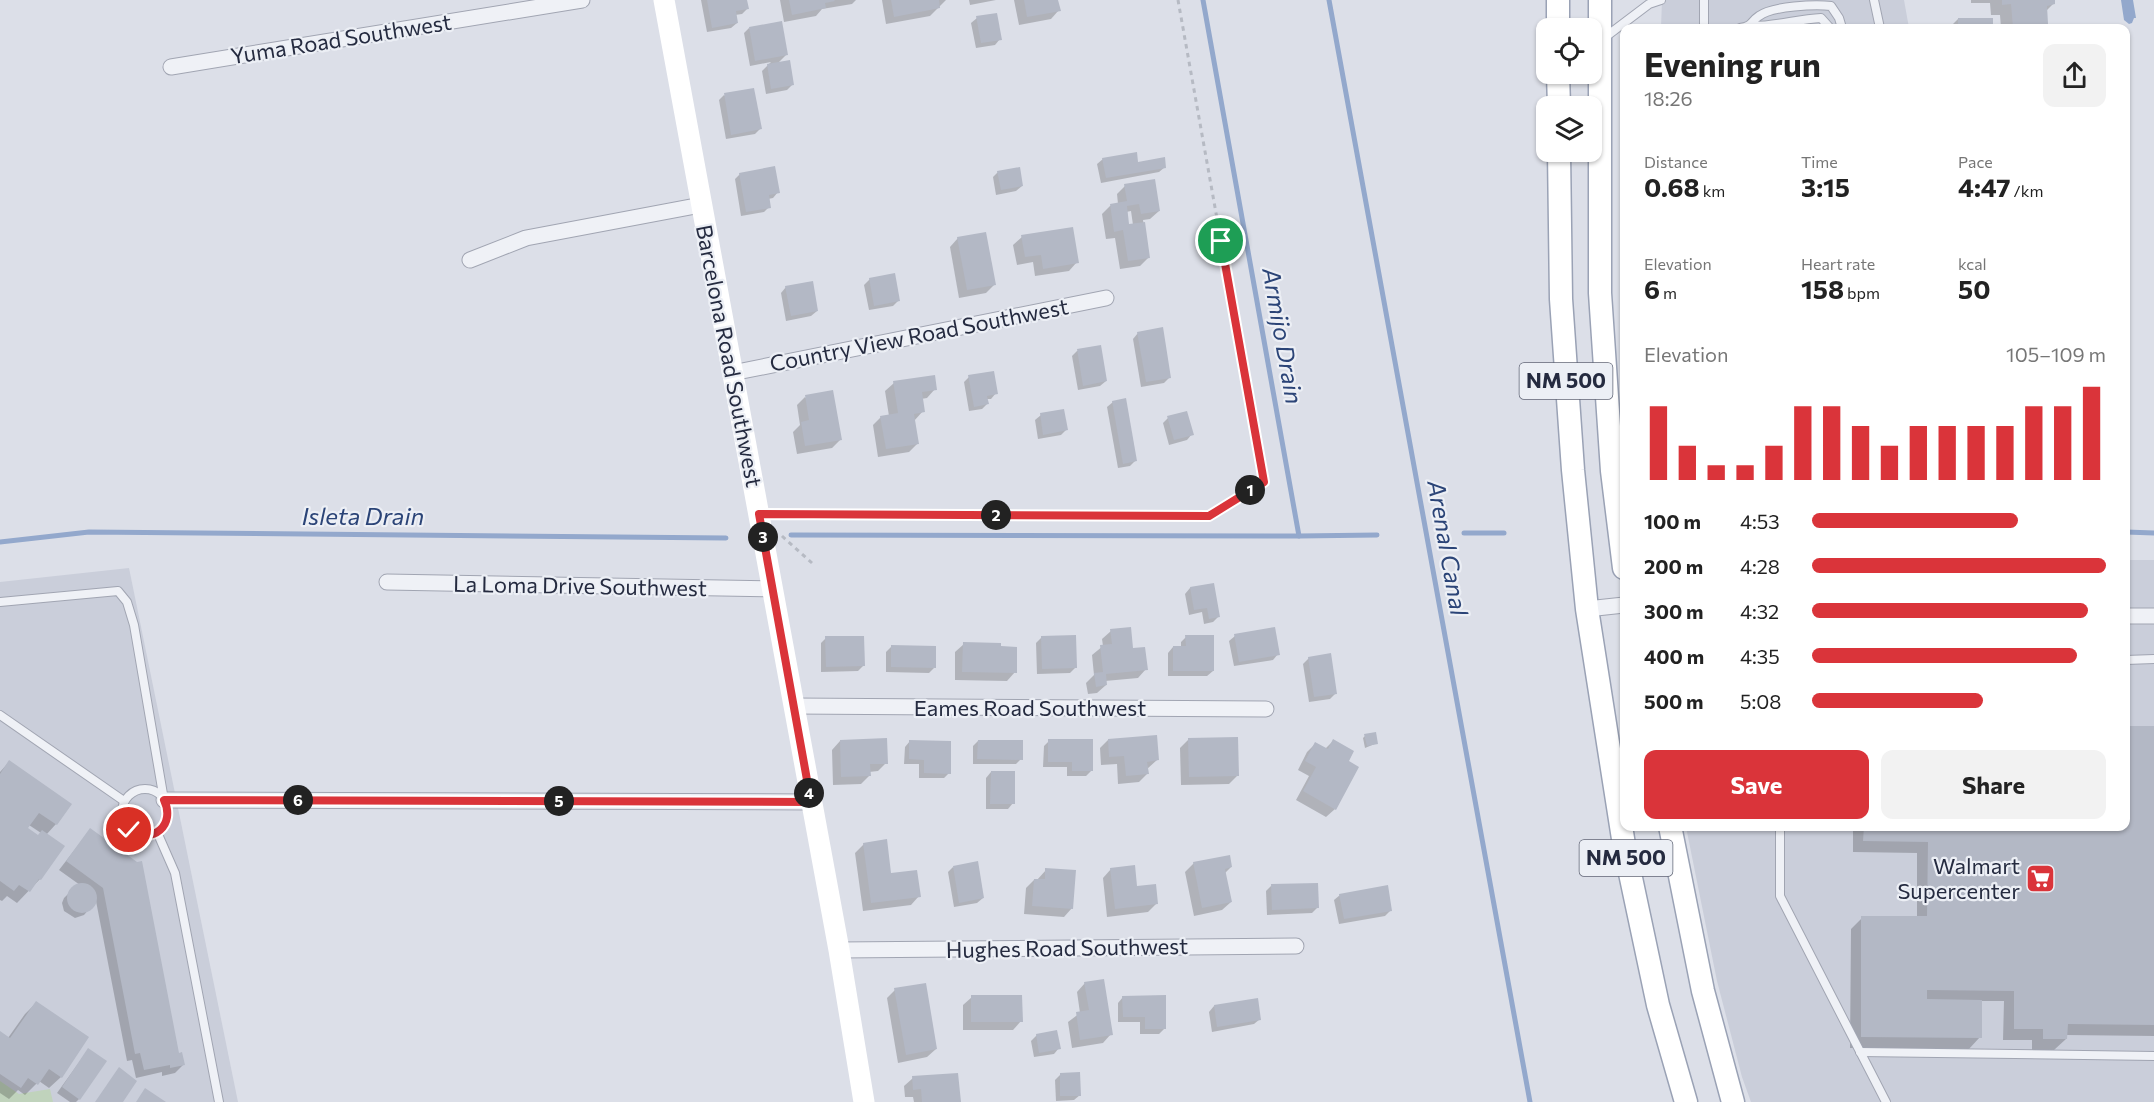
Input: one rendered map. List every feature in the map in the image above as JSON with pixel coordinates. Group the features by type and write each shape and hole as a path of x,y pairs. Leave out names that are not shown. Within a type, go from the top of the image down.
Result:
{"main road":[{"path":"1558,0 1558,18"},
{"name":"NM 500","path":"1600,0 1600,18"},
{"name":"NM 500","path":"1600,84 1600,293 1612,471 1620,536"},
{"name":"NM 500","path":"1559,162 1561,299 1573,470 1587,609 1620,825"},
{"name":"NM 500","path":"1621,831 1658,1005 1686,1102"},
{"name":"NM 500","path":"1671,831 1703,991 1733,1102"}],"street":[{"name":"Yuma Road Southwest","path":"171,67 582,0"},
{"name":"Barcelona Road Southwest","path":"664,0 839,950 864,1102"},
{"path":"470,260 526,238 701,205"},
{"name":"Country View Road Southwest","path":"732,373 1106,298"},
{"name":"La Loma Drive Southwest","path":"387,582 772,589"},
{"path":"1587,609 1620,605"},
{"path":"2130,615 2154,616"},
{"name":"Eames Road Southwest","path":"793,706 1266,710"},
{"path":"164,800 811,802"},
{"name":"Hughes Road Southwest","path":"839,950 1296,946"}],"lane":[{"path":"1623,24 1649,4 1661,0"},
{"path":"1704,0 1704,24"},
{"path":"1874,0 1879,24"},
{"path":"1752,24 1759,16 1770,11 1820,4 1831,6 1841,24"},
{"path":"1779,24 1798,19 1821,18 1826,24"},
{"path":"1602,39 1620,26"},
{"path":"0,602 118,591 126,602 134,626 168,814 157,832 143,836 129,830 122,816 124,801 136,790 152,790 164,800"},
{"path":"2130,660 2154,659"},
{"path":"0,715 124,801"},
{"path":"1780,831 1780,896 1886,1102"},
{"path":"157,832 175,873 219,1102"},
{"path":"1860,1052 2154,1056"}],"path":[{"path":"759,514 1209,516 1264,482 1178,0"},
{"path":"781,535 812,563"}],"shaded area":[{"path":"1662,0 1904,0 1908,24 1661,24"},
{"path":"2130,560 2154,560 2154,1102 1751,1102 1742,1077 1717,981 1687,831 2130,831"},
{"path":"129,568 238,1102 0,1102 0,582"}],"green space":[{"path":"0,1081 19,1094 50,1089 53,1102 0,1102"}],"water":[{"path":"2121,0 2133,0 2136,18 2132,23 2129,24 2124,20"}],"building":[{"path":"707,0 747,0 749,9 736,11 738,23 712,28"},
{"path":"789,0 835,1 825,3 826,8 792,15"},
{"path":"891,0 939,0 940,8 894,17"},
{"path":"1024,0 1058,0 1061,11 1027,17"},
{"path":"2002,0 2055,0 2055,4 2047,6 2048,24 2013,24 2011,4 2002,5"},
{"path":"997,13 1002,40 981,43 976,16"},
{"path":"1958,18 1993,18 1993,24 1958,24"},
{"path":"782,21 788,55 755,61 749,27"},
{"path":"790,60 794,85 771,89 767,64"},
{"path":"754,88 762,129 731,135 724,93"},
{"path":"1137,152 1138,162 1165,157 1166,168 1106,178 1102,158"},
{"path":"775,166 780,193 769,195 771,208 746,212 739,173"},
{"path":"1020,167 1023,186 1001,190 997,171"},
{"path":"1155,179 1160,211 1141,214 1139,204 1127,206 1129,224 1145,222 1150,258 1128,261 1123,230 1114,232 1110,204 1127,201 1124,184"},
{"path":"1073,227 1079,263 1043,269 1041,255 1025,257 1021,235"},
{"path":"986,232 996,285 967,290 957,237"},
{"path":"895,273 900,301 874,306 869,278"},
{"path":"813,281 818,311 791,316 785,286"},
{"path":"1163,327 1171,378 1146,382 1137,332"},
{"path":"1101,345 1107,381 1083,386 1077,349"},
{"path":"994,371 998,394 987,396 989,404 974,407 968,375"},
{"path":"935,375 937,390 922,392 925,412 914,414 919,444 886,449 880,416 898,413 893,381"},
{"path":"833,390 842,440 805,446 801,422 809,420 805,395"},
{"path":"1126,398 1137,461 1123,464 1112,401"},
{"path":"1064,409 1068,430 1043,435 1040,413"},
{"path":"1187,411 1194,435 1174,440 1167,416"},
{"path":"1214,583 1220,617 1209,619 1207,608 1194,610 1190,587"},
{"path":"1131,627 1133,648 1145,647 1148,670 1106,674 1107,685 1096,687 1094,673 1103,672 1100,645 1112,644 1110,629"},
{"path":"1275,627 1280,655 1239,662 1234,634"},
{"path":"1076,635 1077,668 1042,669 1041,636"},
{"path":"1185,635 1214,635 1214,671 1173,671 1173,646 1186,646"},
{"path":"825,636 864,636 865,666 826,667"},
{"path":"963,642 1001,643 1001,646 1017,647 1017,673 962,672"},
{"path":"891,645 936,646 936,668 891,667"},
{"path":"1331,653 1337,694 1314,697 1308,657"},
{"name":"Walmart Supercenter","path":"2130,726 2154,726 2154,1025 2068,1024 2067,1039 2043,1039 2043,1029 2014,1029 2014,991 1927,990 1927,999 1982,1000 1982,1038 1861,1037 1861,916 1927,916 1928,842 1863,841 1864,831 2130,831"},
{"path":"1376,732 1378,744 1367,746 1364,734"},
{"path":"1157,735 1159,760 1147,762 1149,774 1126,776 1124,756 1109,757 1108,739"},
{"path":"1238,737 1239,776 1189,777 1188,738"},
{"path":"887,738 888,764 870,764 871,776 841,777 840,740"},
{"path":"1048,739 1093,739 1093,771 1072,771 1072,762 1048,762"},
{"path":"1333,739 1354,751 1349,761 1359,767 1336,810 1303,791 1316,767 1305,761 1315,742 1328,749"},
{"path":"909,740 951,741 951,774 924,773 924,760 909,759"},
{"path":"978,740 1023,740 1023,760 977,759"},
{"path":"9,760 72,804 57,825 39,813 28,828 38,835 42,830 65,846 30,892 19,885 14,891 0,881 0,774"},
{"path":"991,771 1015,771 1015,804 990,804"},
{"path":"90,828 137,862 142,861 179,1053 182,1052 185,1065 170,1068 170,1065 144,1070 140,1053 135,1054 103,888 66,861"},
{"path":"887,839 891,873 917,870 921,897 871,903 863,843"},
{"path":"1230,855 1232,867 1225,869 1232,902 1202,908 1193,862"},
{"path":"978,861 984,898 959,903 953,866"},
{"path":"1135,865 1137,886 1156,884 1158,904 1115,909 1110,868"},
{"path":"1045,868 1076,870 1073,909 1032,906 1034,879 1045,879"},
{"path":"82,883 93,887 97,898 93,909 82,913 71,909 67,898 71,887"},
{"path":"1318,883 1319,908 1272,910 1271,884"},
{"path":"1388,885 1392,911 1344,919 1339,894"},
{"path":"1104,979 1113,1035 1080,1040 1076,1012 1089,1010 1084,982"},
{"path":"926,983 937,1049 906,1055 894,988"},
{"path":"971,995 1022,995 1023,1022 971,1022"},
{"path":"1166,995 1166,1029 1145,1029 1145,1017 1123,1017 1122,996"},
{"path":"1258,998 1261,1020 1217,1027 1214,1005"},
{"path":"36,1001 89,1037 62,1078 49,1069 38,1085 28,1078 21,1088 0,1074 0,1031 10,1038"},
{"path":"1057,1030 1061,1049 1039,1053 1036,1034"},
{"path":"88,1048 107,1061 80,1100 62,1087"},
{"path":"119,1067 137,1081 123,1102 95,1102"},
{"path":"1080,1072 1081,1096 1060,1096 1060,1073"},
{"path":"958,1073 961,1102 922,1102 921,1089 913,1090 912,1076"},
{"path":"145,1088 166,1102 136,1102"}],"waterway":[{"name":"Armijo Drain","path":"1203,0 1299,536"},
{"name":"Arenal Canal","path":"1329,0 1530,1102"},
{"name":"Isleta Drain","path":"0,542 89,532 726,538"},
{"name":"Isleta Drain","path":"2130,532 2154,533"},
{"name":"Isleta Drain","path":"1464,533 1504,533"},
{"name":"Isleta Drain","path":"791,535 1377,535"}],"place":[{"name":"Walmart Supercenter","path":"2041,879"}],"route":[{"path":"129,830 143,836 157,832 166,821 168,814 164,800 811,802 759,514 1209,516 1264,482 1221,241"}]}
